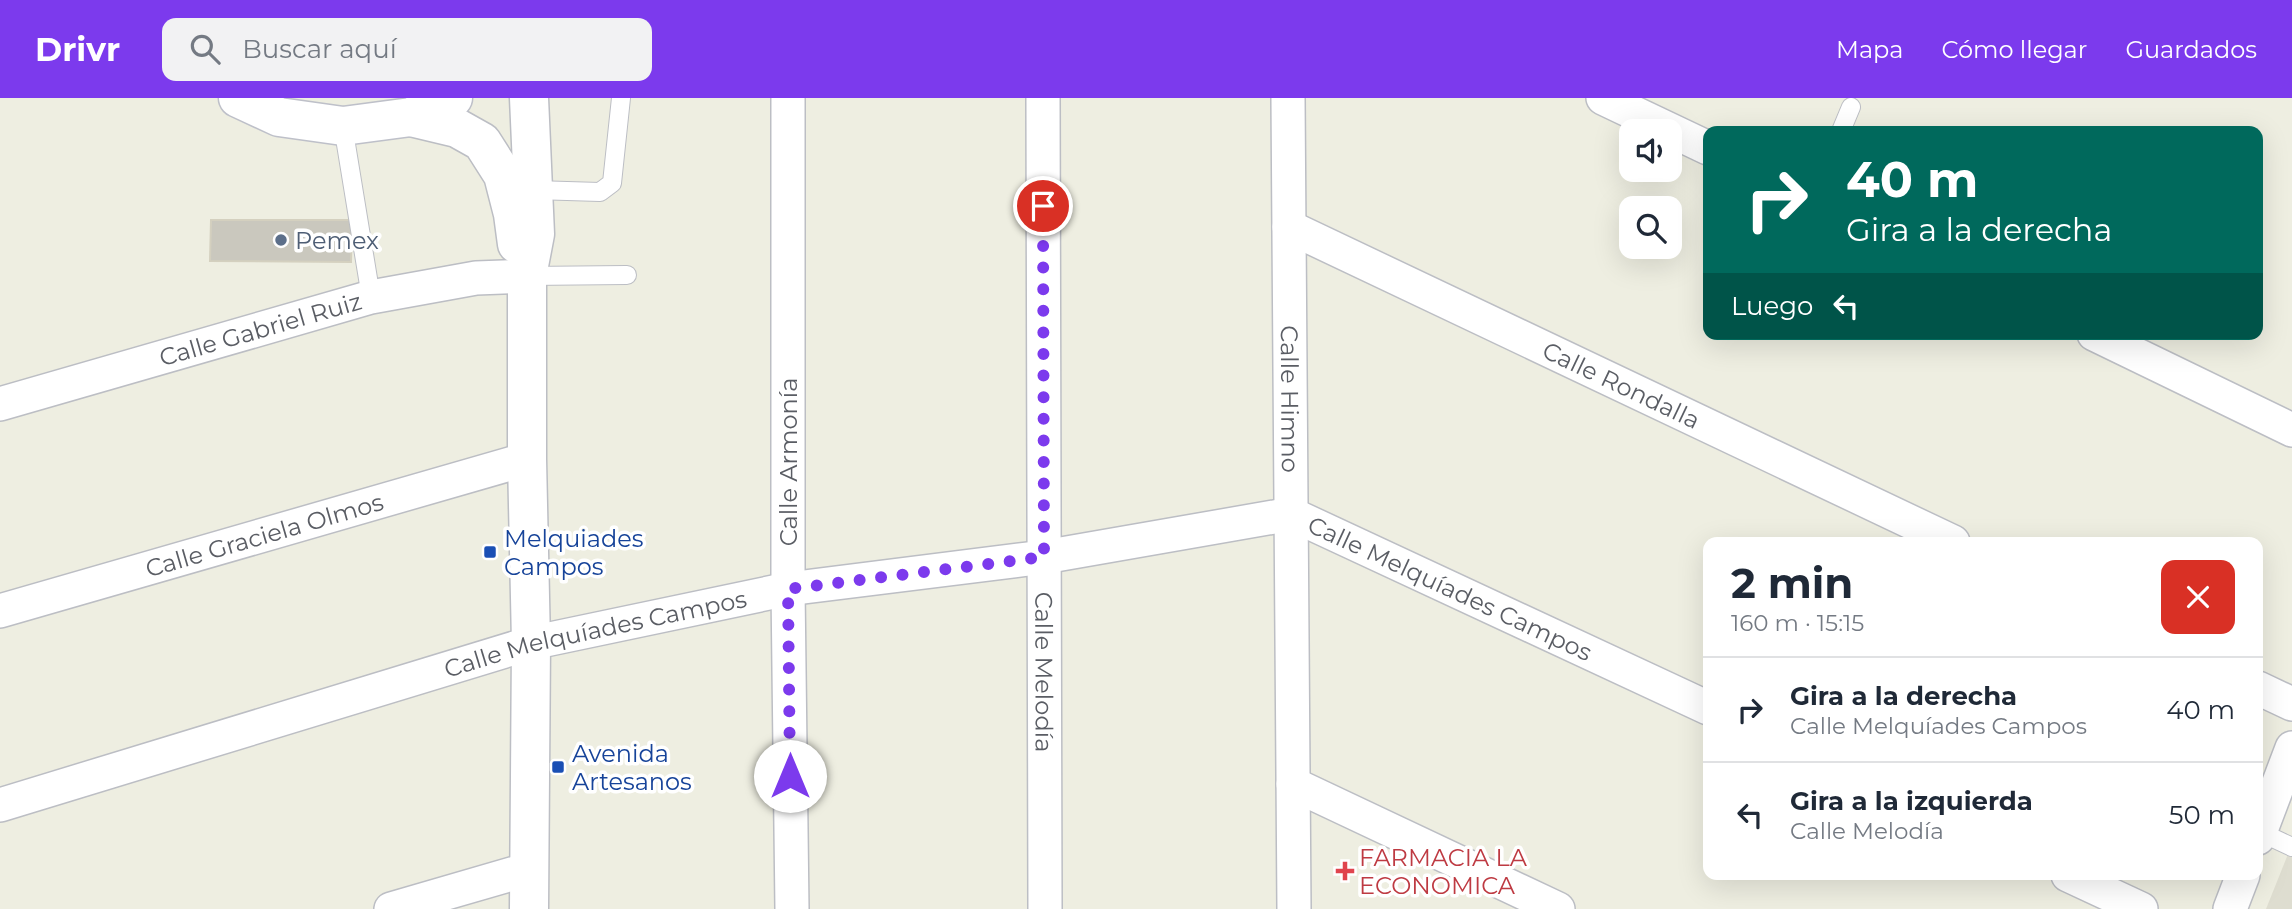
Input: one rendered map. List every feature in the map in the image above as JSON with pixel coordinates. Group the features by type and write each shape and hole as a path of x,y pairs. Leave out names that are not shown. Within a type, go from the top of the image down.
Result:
{"street":[{"path":"238,98 279,117 343,126 411,117 453,98"},
{"path":"529,98 536,234 527,276 531,643 530,909"},
{"name":"Calle Armonía","path":"788,98 788,589 792,909"},
{"name":"Calle Melodía","path":"1043,98 1045,909"},
{"name":"Calle Himno","path":"1289,98 1294,909"},
{"path":"1603,98 1703,146"},
{"path":"411,117 457,128 482,142 503,175 517,244 527,276"},
{"name":"Calle Rondalla","path":"1289,227 1942,537"},
{"name":"Calle Gabriel Ruiz","path":"0,404 371,297 476,278 527,276"},
{"path":"2106,340 2292,430"},
{"name":"Calle Graciela Olmos","path":"0,611 527,459"},
{"name":"Calle Melquíades Campos","path":"0,805 531,643 788,589 1044,557 1291,514 1703,706"},
{"path":"2263,690 2292,704"},
{"path":"2263,824 2292,748"},
{"path":"1293,784 1558,909"},
{"path":"391,909 529,869"},
{"path":"2079,880 2141,909"},
{"path":"2230,909 2241,880"}],"lane":[{"path":"534,190 600,192 612,183 621,98"},
{"path":"1843,126 1851,107"},
{"path":"343,126 371,297"},
{"path":"527,276 627,275"},
{"path":"2263,836 2292,847"}],"shaded area":[{"path":"2292,844 2292,909 2266,909"}],"building":[{"name":"Pemex","path":"211,220 352,220 351,262 210,261"}],"place":[{"name":"Pemex","path":"281,240"},
{"name":"Melquiades Campos","path":"490,552"},
{"name":"Avenida Artesanos","path":"558,767"},
{"name":"FARMACIA LA ECONOMICA","path":"1345,871"}],"route":[{"path":"790,776 788,589 1044,557 1043,206"}]}
